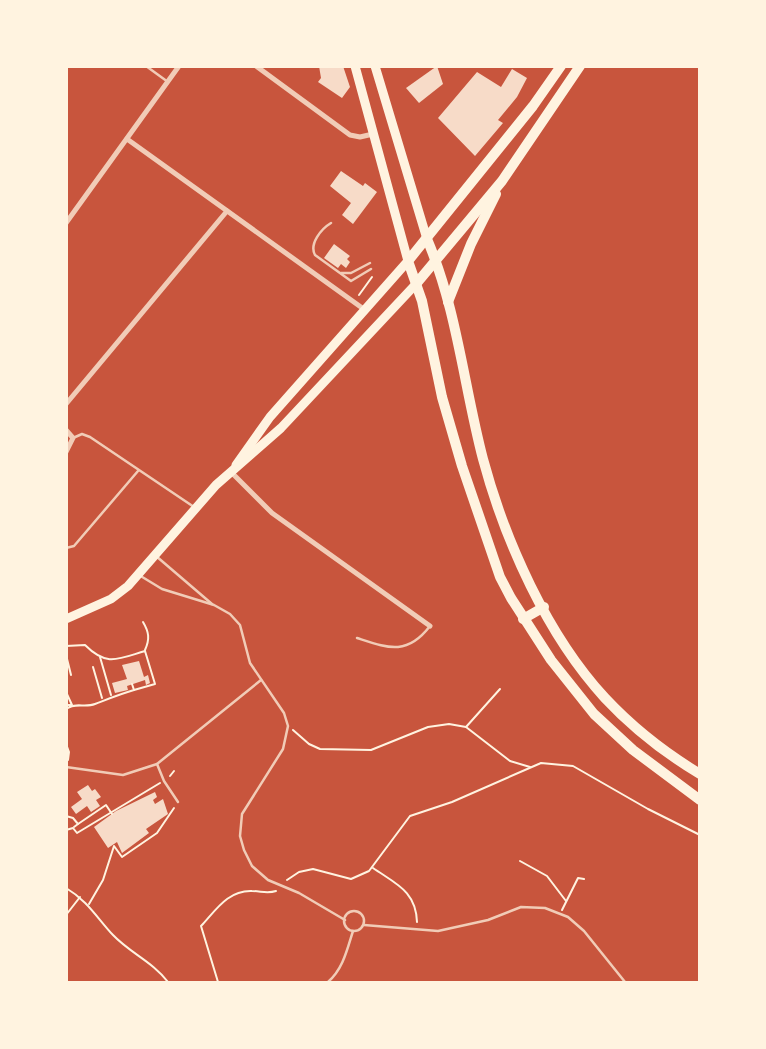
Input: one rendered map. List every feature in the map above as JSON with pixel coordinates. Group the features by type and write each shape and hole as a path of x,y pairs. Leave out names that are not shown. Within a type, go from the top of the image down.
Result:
{"highway":[{"path":"416,284 502,181 580,66"},
{"path":"558,68 408,261 422,301 442,397 461,466 500,577 523,619 551,660 594,714 633,750 699,800"},
{"path":"448,302 471,244 502,181"},
{"path":"427,239 448,302 483,460 503,520 530,582 567,649 604,697 650,740 699,774"},
{"path":"523,619 544,607"}],"main road":[{"path":"231,472 246,447 270,417 408,261 355,66"},
{"path":"375,66 427,239"},
{"path":"66,619 120,593 139,575 231,472 281,428 416,284"}],"street":[{"path":"66,223 179,66"},
{"path":"256,66 350,135 360,137 373,134"},
{"path":"558,68 572,78"},
{"path":"127,139 365,310"},
{"path":"66,404 227,211"},
{"path":"66,430 73,438 66,452"},
{"path":"231,472 272,513 430,626"}],"lane":[{"path":"146,66 168,82"},
{"path":"331,223 326,226 312,250 351,281 371,269"},
{"path":"337,272 351,273 370,263"},
{"path":"73,438 82,434 90,437 196,509"},
{"path":"66,548 74,546 138,471"},
{"path":"156,556 214,605 230,614 240,625 247,656 284,713 288,726 283,749 242,814 240,836 244,850 261,875 345,920"},
{"path":"139,575 170,593 214,605"},
{"path":"357,638 389,648 400,648 418,639 430,626"},
{"path":"66,767 123,775 157,764 261,680"},
{"path":"157,764 178,802"},
{"path":"363,925 438,931 488,920 521,907 545,908 568,917 584,932 625,982"},
{"path":"357,912 362,915 363,925 359,930 353,931 346,926 345,920 348,914 357,912"},
{"path":"328,982 336,976 344,961 353,931"}],"path":[{"path":"354,302 374,274"},
{"path":"66,705 94,705 111,696 155,684 145,650 149,640 144,622"},
{"path":"66,646 85,645 100,657 114,660 145,650"},
{"path":"67,657 71,675"},
{"path":"100,657 111,696"},
{"path":"93,667 103,699"},
{"path":"132,684 134,690"},
{"path":"466,727 500,689"},
{"path":"66,692 72,705"},
{"path":"66,709 72,705"},
{"path":"288,726 309,744 320,748 371,750 428,727 449,724 466,727 510,761 531,767"},
{"path":"66,744 69,752 66,767"},
{"path":"218,982 201,926 222,902 238,891 268,893 277,890 289,877 313,870 351,879 369,871 410,816 452,802 541,763 573,766 699,835"},
{"path":"74,828 77,833 164,781 174,771"},
{"path":"89,905 103,880 114,846 122,857 157,833 178,802"},
{"path":"66,830 74,828 106,805 112,812"},
{"path":"66,816 73,818 78,824"},
{"path":"520,861 547,876 566,901"},
{"path":"372,867 408,892 417,918 417,929"},
{"path":"560,914 578,878 584,879"},
{"path":"66,888 89,905 115,937 159,970 168,982"},
{"path":"66,915 80,897"}],"building":[{"path":"319,66 343,66 350,87 342,98 318,82 321,78"},
{"path":"437,66 443,84 419,103 406,88"},
{"path":"512,69 527,78 517,97 498,120 503,123 475,156 438,118 477,72 501,87"},
{"path":"341,171 377,192 353,224 342,215 351,203 330,186"},
{"path":"334,244 350,256 346,268 341,264 338,268 324,258"},
{"path":"139,661 144,677 148,675 150,683 146,685 145,680 127,686 128,690 115,693 112,683 127,679 122,665"},
{"path":"88,785 101,797 96,800 100,806 91,812 87,806 76,814 71,807 82,799 77,792"},
{"path":"155,792 155,804 163,799 168,814 146,829 149,833 122,853 117,842 108,848 94,827 116,811"}]}
